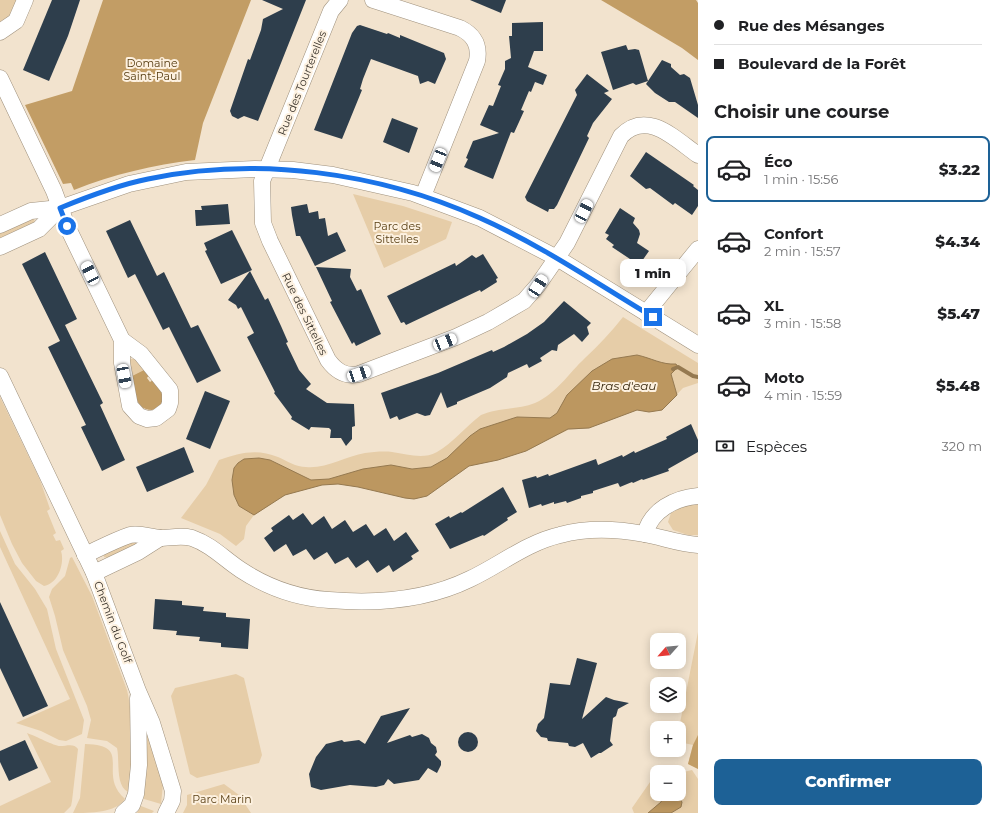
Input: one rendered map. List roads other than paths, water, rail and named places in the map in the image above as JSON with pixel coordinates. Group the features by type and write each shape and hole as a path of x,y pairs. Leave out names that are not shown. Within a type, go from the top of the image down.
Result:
{"street":[{"path":"0,32 16,21 25,0"},
{"name":"Rue des Tourterelles","path":"267,169 331,10 340,0"},
{"path":"373,0 460,28 467,31 476,44 478,53 477,61 423,196"},
{"path":"0,78 67,226 122,340 122,364 130,406 139,416 147,419 156,418 168,409 170,403 170,390 141,354 122,340"},
{"path":"557,258 570,239 621,136 626,130 641,125 655,126 698,155"},
{"path":"0,225 31,211 60,208 112,189 146,179 199,171 267,169 333,175 423,196 480,218 557,258 698,345"},
{"name":"Rue des Sittelles","path":"267,169 261,185 262,216 265,229 328,360 334,367 346,375 359,374 410,356 488,322 524,301 538,286 557,258"},
{"path":"0,247 39,229 60,208"},
{"path":"646,313 698,249"},
{"name":"Chemin du Golf","path":"0,376 94,573 138,691 152,723 171,784 173,796 166,813"},
{"path":"645,534 651,519 667,505 686,497 698,496"},
{"path":"86,555 130,536 160,538 184,537 202,542 250,576 264,583 296,595 318,599 354,601 407,598 446,589 470,579 522,549 560,535 588,530 645,534 680,543 698,545"},
{"path":"94,573 138,552 160,538"},
{"name":"Chemin du Golf","path":"122,813 132,805 136,794 139,759 138,691"}],"water":[{"name":"Bras d'eau","path":"637,355 661,362 676,364 678,367 671,374 677,395 662,410 649,412 637,410 589,428 568,429 526,451 498,460 469,466 427,496 414,499 358,487 338,484 322,485 285,495 254,515 239,506 234,495 232,480 234,468 244,459 259,458 270,460 311,480 329,479 363,469 391,465 412,469 431,467 447,458 470,436 480,429 517,417 550,418 557,413 567,395 592,371 612,359"},
{"path":"661,802 682,802 681,807 671,813 648,813"}],"waterway":[{"path":"673,369 678,367 693,376 698,377"}],"park label":[{"name":"Domaine Saint-Paul","path":"152,69"},
{"name":"Parc des Sittelles","path":"397,232"},
{"name":"Parc Marin","path":"222,799"}]}
